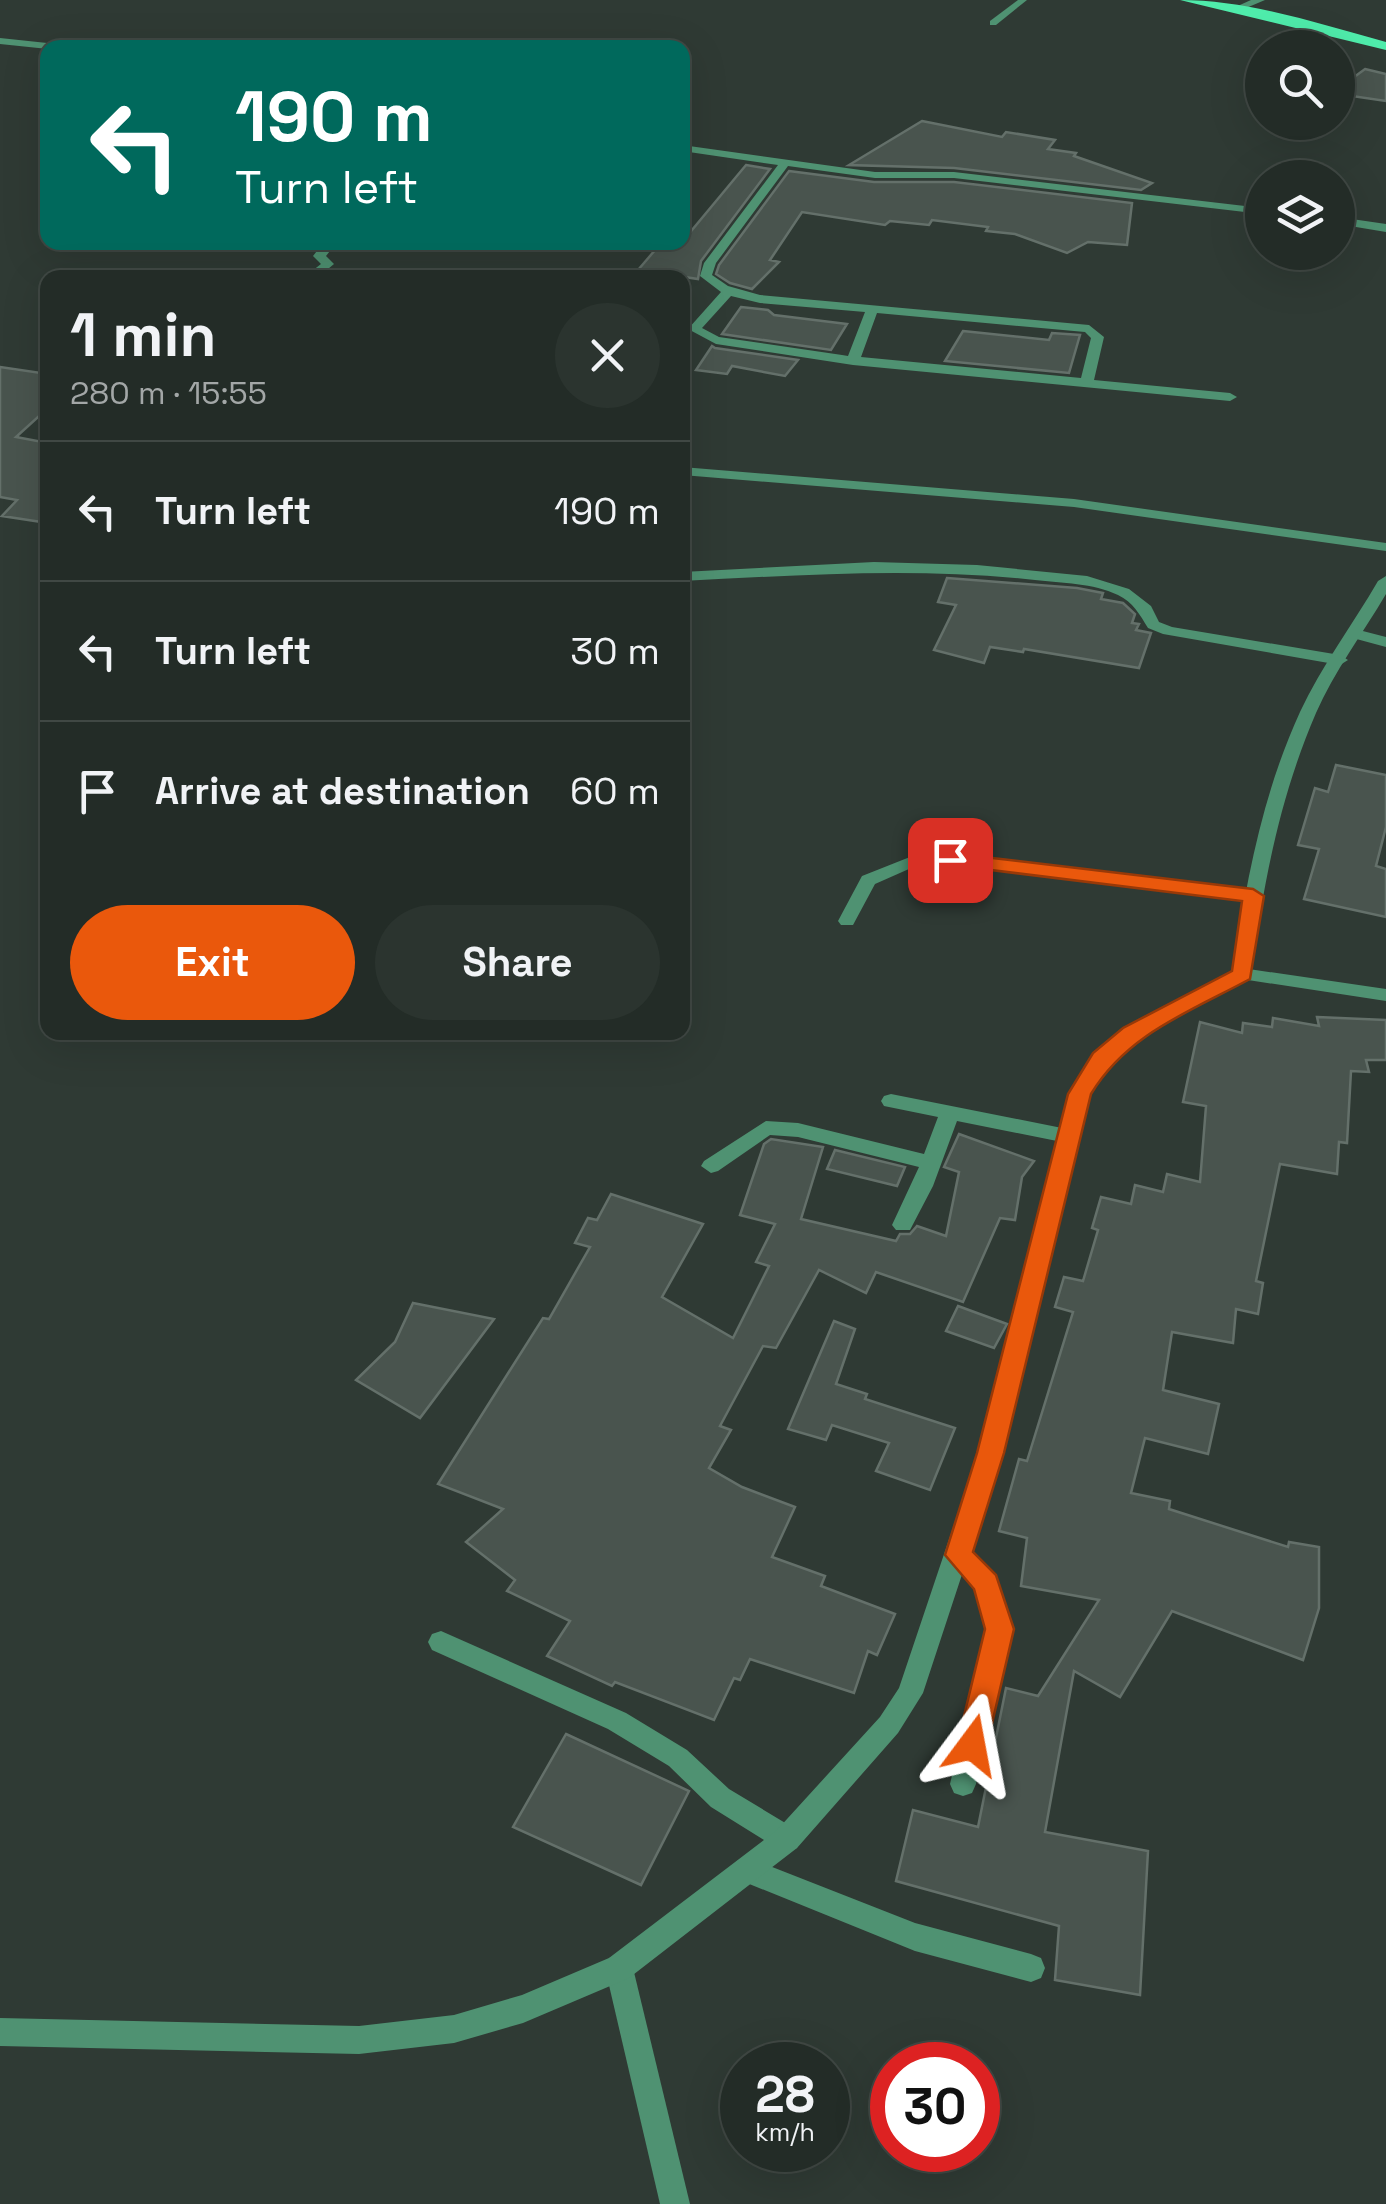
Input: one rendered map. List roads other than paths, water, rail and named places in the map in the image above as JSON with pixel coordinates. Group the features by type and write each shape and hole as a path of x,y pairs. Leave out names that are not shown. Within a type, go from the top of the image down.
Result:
{"main road":[{"path":"1186,0 1386,46"}],"street":[{"path":"1236,10 1260,0"},
{"path":"0,40 40,45"},
{"path":"690,149 875,175 954,175 1032,182 1245,209"},
{"path":"786,162 707,270 711,282 730,292 760,299 1089,329 1098,337 1088,383"},
{"path":"1355,223 1386,228"},
{"path":"320,270 328,264 318,256 324,250"},
{"path":"730,292 694,329 716,340 853,360 1230,397"},
{"path":"853,360 873,307"},
{"path":"690,472 1074,503 1386,548"},
{"path":"690,577 889,566 977,569 1087,581 1124,592 1146,609 1154,625 1168,631 1340,660"},
{"path":"1242,974 1264,832 1292,754 1309,710 1386,581"},
{"path":"1355,634 1386,642"},
{"path":"846,921 868,880 916,860 1036,868 1253,896"},
{"path":"0,2032 359,2040 454,2029 524,2008 620,1968 786,1839 889,1725 910,1693 990,1453 1067,1136 1080,1094 1101,1058 1131,1034 1242,974 1386,995"},
{"path":"891,1101 1067,1136"},
{"path":"903,1225 950,1112"},
{"path":"711,1166 766,1128 798,1130 932,1162"},
{"path":"959,1555 986,1584 1000,1629 963,1784"},
{"path":"442,1642 617,1721 678,1758 720,1798 786,1839"},
{"path":"746,1870 915,1936 1031,1968"},
{"path":"620,1968 675,2204"}],"lane":[{"path":"992,23 1023,0"}]}
